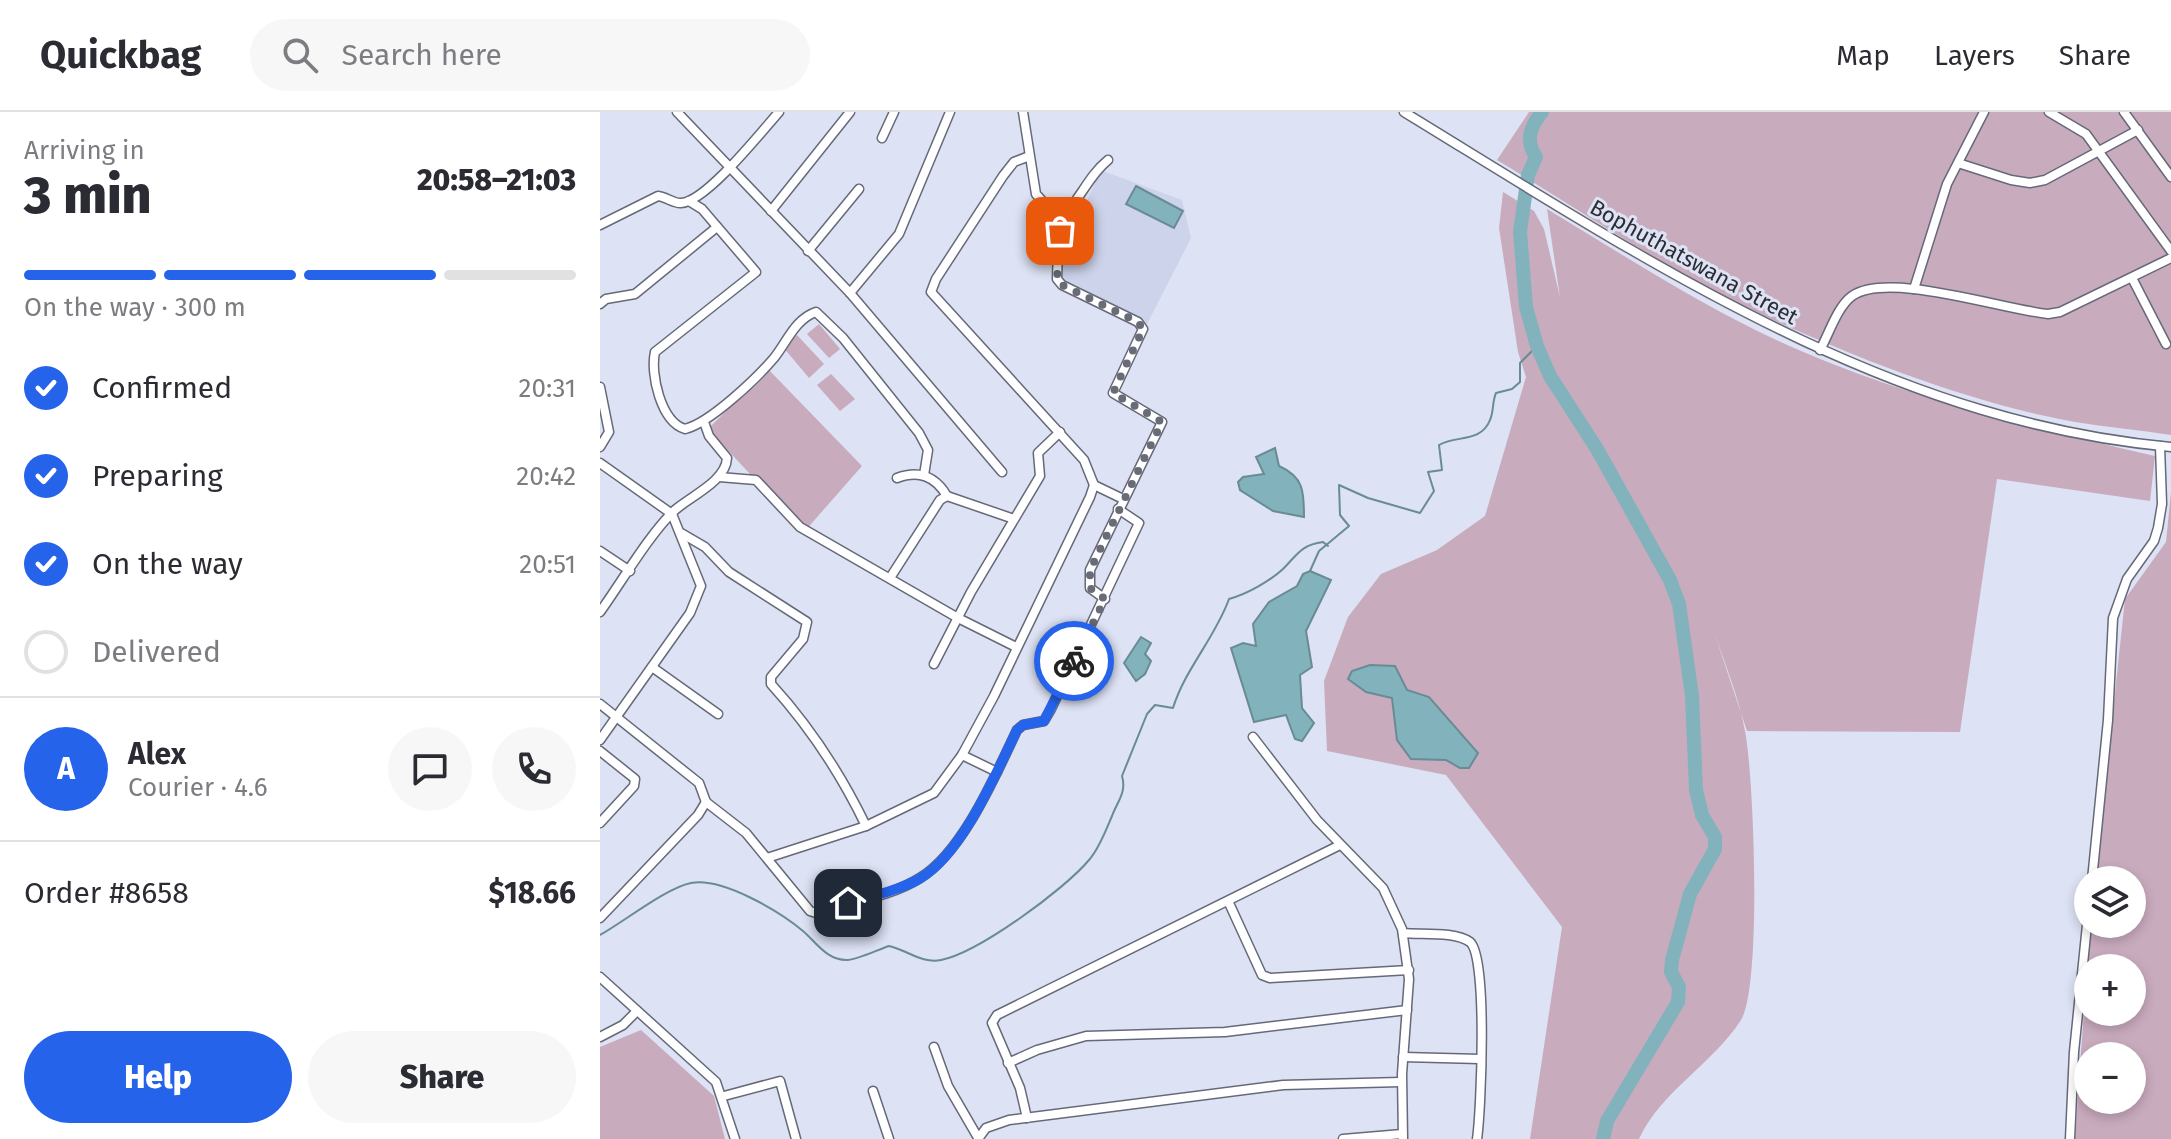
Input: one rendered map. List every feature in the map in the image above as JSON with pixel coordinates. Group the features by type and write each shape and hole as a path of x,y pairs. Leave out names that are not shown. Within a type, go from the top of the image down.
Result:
{"street":[{"path":"677,112 850,293 1002,472"},
{"path":"687,122 696,112"},
{"path":"600,225 658,196 679,204 689,201 729,169 779,112"},
{"path":"771,211 850,112"},
{"path":"882,138 894,112"},
{"path":"850,293 899,234 922,187 950,112"},
{"path":"1023,112 1027,157 1036,194 1059,220 1057,279 1062,285 1138,322 1143,329 1113,393 1162,422 1118,509 1088,583 1105,599"},
{"name":"Bophuthatswana Street","path":"1404,112 1557,207 1730,307 1820,350 1973,409 2048,427 2171,447"},
{"path":"1914,289 1934,219 1984,112"},
{"path":"2049,112 2086,134 2171,251"},
{"path":"2124,112 2171,177"},
{"path":"1958,163 2030,183 2045,180 2138,130"},
{"path":"1027,157 1014,162 1003,176 936,279 931,292 1084,460 1094,485 1123,499"},
{"path":"1059,220 1072,209 1097,169 1108,160"},
{"path":"808,251 859,189"},
{"path":"689,201 717,227 756,272 658,349 654,357 659,388 671,420 685,429 704,422 773,360 805,315 816,312 843,338 919,433 928,450 924,475"},
{"path":"600,304 606,299 635,294 717,227"},
{"path":"1820,350 1851,297 1885,286 2048,314 2060,312 2171,258"},
{"path":"2132,278 2166,344"},
{"path":"600,387 609,432 600,447"},
{"path":"600,612 672,514 719,477 727,458 709,436 704,422"},
{"path":"934,664 1040,476 1038,453 1060,432"},
{"path":"2093,866 2111,677 2111,632 2127,579 2154,541 2158,528 2162,504 2160,446"},
{"path":"600,463 672,514 700,580 701,592 619,717 600,740"},
{"path":"897,478 924,475 939,483 947,496 1014,519"},
{"path":"719,477 756,480 800,527 958,618 1016,647"},
{"path":"767,858 866,826 934,793 962,755 1094,485"},
{"path":"890,578 940,500 947,496"},
{"path":"600,704 699,783 706,802 724,812 810,911 816,913 894,890 935,867 997,772 1017,730 1023,725 1044,721 1139,523 1118,509"},
{"path":"681,533 705,547 729,572 807,622 803,639 771,677 771,684 817,737 841,773 866,826"},
{"path":"600,551 630,571"},
{"path":"652,667 718,714"},
{"path":"1253,737 1271,765 1340,845 1383,888 1403,933 1409,970 1401,1082 1402,1137 1343,1139"},
{"path":"600,751 635,779 630,791 600,823"},
{"path":"962,755 997,772"},
{"path":"600,918 698,815 706,802"},
{"path":"1027,1118 1020,1088 993,1033 992,1023 997,1015 1229,903 1340,845"},
{"path":"1229,903 1262,975 1270,978 1409,970"},
{"path":"1403,933 1456,937 1470,942 1475,950 1483,998 1477,1139"},
{"path":"2070,1139 2074,1052 2086,938"},
{"path":"600,977 706,1071 724,1096 735,1139"},
{"path":"1008,1063 1037,1050 1086,1036 1225,1032 1407,1010"},
{"path":"600,1037 623,1025 637,1011"},
{"path":"934,1047 948,1086 978,1137 986,1128 1027,1118 1283,1085 1401,1082"},
{"path":"1403,1057 1480,1059"},
{"path":"724,1096 780,1081 796,1139"},
{"path":"873,1091 889,1139"}],"shaded area":[{"path":"1529,112 2171,112 2171,435 2075,422 1957,392 1838,348 1730,299 1662,262 1497,160"},
{"path":"1100,170 1182,200 1191,238 1147,324 1054,280"},
{"path":"1136,186 1183,211 1174,228 1126,204"},
{"path":"1503,192 1534,211 1544,229 1560,297 1547,209 1703,303 1801,351 1931,398 2155,456 2150,501 1997,479 1960,732 1747,731 1741,712 1748,755 1753,834 1754,926 1748,1000 1741,1020 1729,1036 1660,1106 1639,1139 1530,1139 1562,927 1446,775 1327,751 1324,681 1348,617 1381,574 1437,550 1485,516 1526,377 1518,352 1499,228"},
{"path":"819,324 840,349 829,358 807,334"},
{"path":"797,335 824,364 809,378 783,347"},
{"path":"768,369 862,466 804,532 708,429"},
{"path":"831,374 855,399 840,411 817,385"},
{"path":"1275,448 1279,466 1293,475 1301,486 1304,517 1273,511 1240,490 1238,482 1243,477 1264,474 1256,457"},
{"path":"2171,492 2171,1139 2075,1139 2077,1114 2146,1114 2146,1042 2082,1042 2083,1026 2146,1026 2146,954 2088,954 2089,938 2146,938 2146,866 2096,866 2125,599 2166,542"},
{"path":"1310,571 1331,580 1306,631 1312,667 1300,675 1302,708 1314,723 1302,741 1295,739 1286,715 1254,722 1231,648 1243,643 1256,646 1253,624 1269,602 1297,586 1303,574"},
{"path":"1141,637 1151,643 1145,654 1151,661 1145,674 1136,681 1124,663"},
{"path":"1370,665 1395,666 1407,690 1429,697 1478,753 1469,768 1460,768 1446,760 1411,759 1397,740 1392,698 1366,692 1348,679 1352,671"},
{"path":"641,1030 714,1096 725,1139 600,1139 600,1047"}],"waterway":[{"path":"1542,112 1530,134 1536,157 1528,175 1520,232 1526,307 1537,346 1550,376 1597,449 1670,580 1679,604 1692,696 1696,790 1702,815 1715,837 1715,849 1690,894 1672,960 1671,972 1679,987 1678,1002 1607,1121 1603,1139"},
{"path":"1310,571 1319,551 1349,526 1340,515 1339,485 1368,498 1420,513 1434,491 1428,472 1442,470 1439,445 1474,435 1486,427 1496,393 1512,389 1520,382 1520,363 1537,346"},
{"path":"600,935 670,891 691,883 704,883 734,890 765,905 803,931 822,950 841,959 857,958 889,946 934,961 976,946 1041,903 1093,856 1121,797 1122,776 1147,714 1155,705 1173,708 1229,599 1272,578 1305,548 1323,542 1328,546"}],"way so far":[{"path":"1060,231 1055,271 1062,285 1138,322 1143,329 1141,339 1114,385 1113,393 1162,422 1136,469 1090,570 1090,588 1105,599 1074,661"}],"route":[{"path":"848,903 894,890 919,879 935,867 989,788 1017,730 1023,725 1044,721 1074,661"}]}
